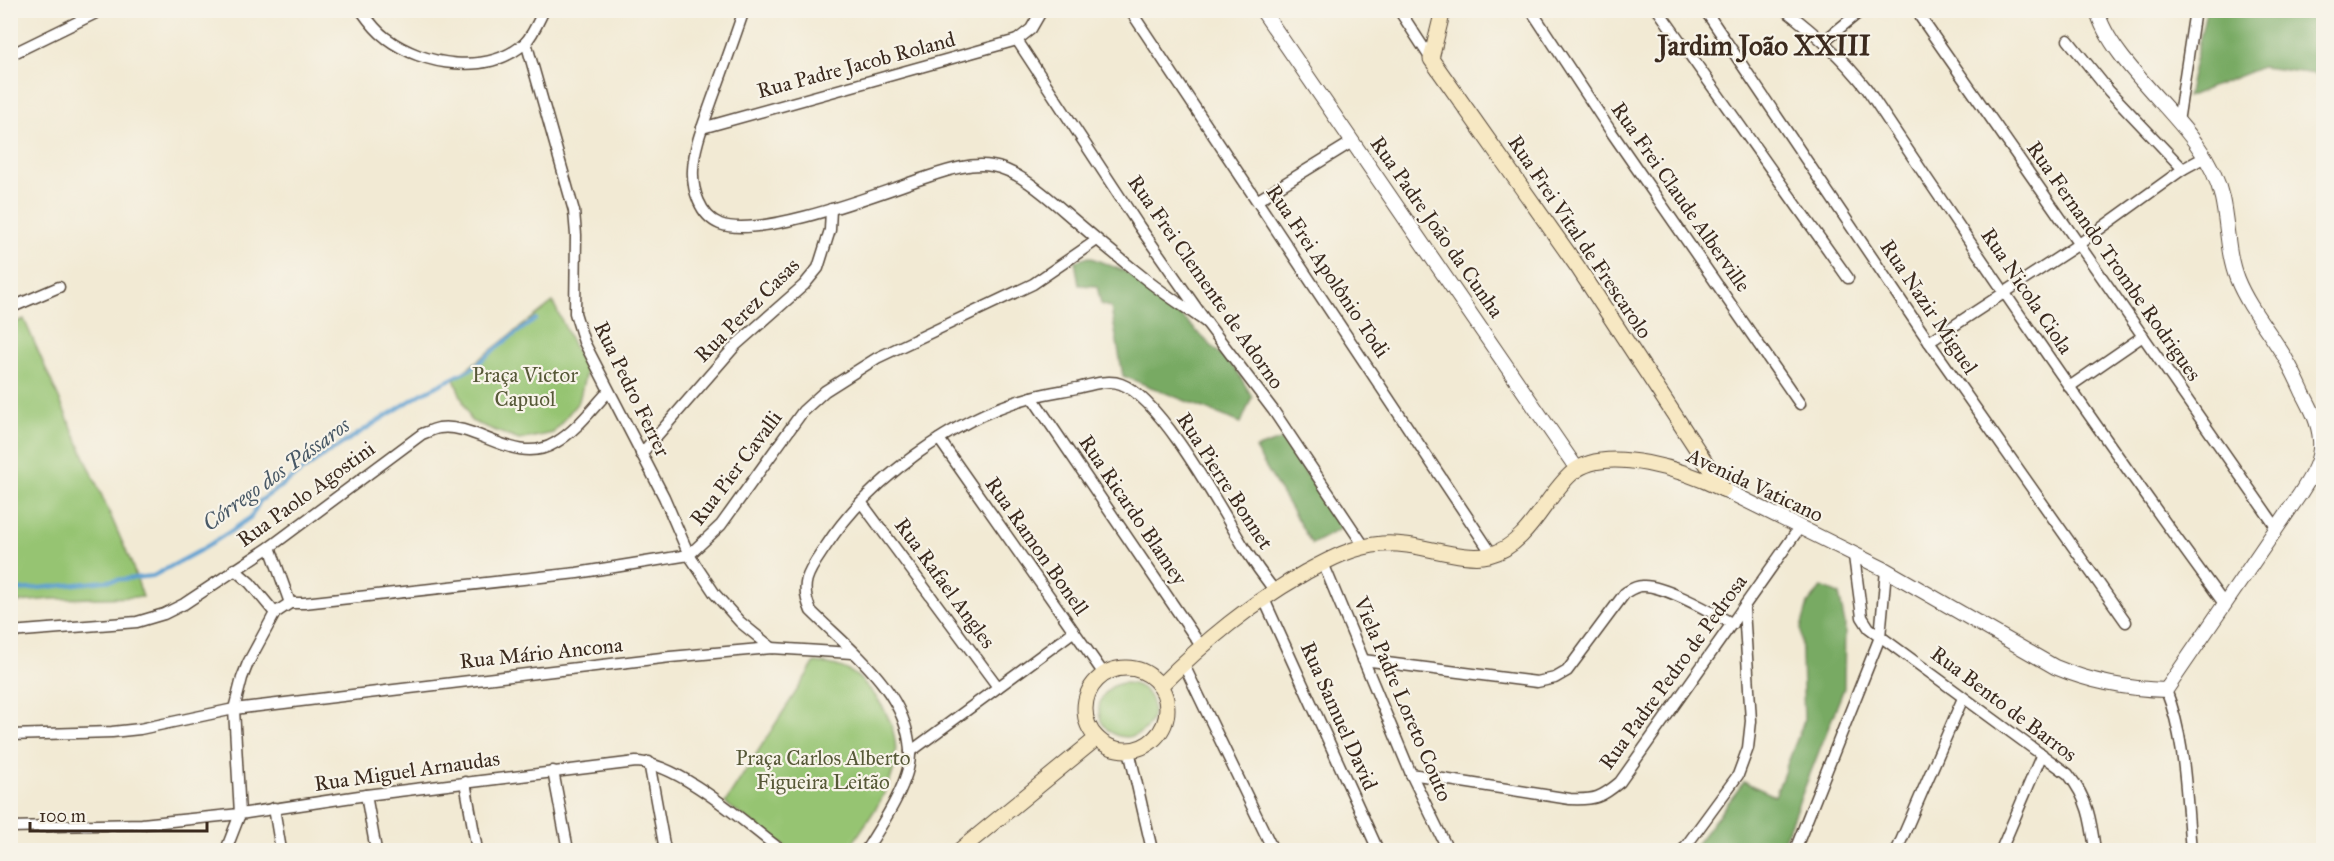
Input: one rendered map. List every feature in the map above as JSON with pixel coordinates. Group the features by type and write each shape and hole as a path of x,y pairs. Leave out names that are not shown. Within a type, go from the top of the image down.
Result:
{"main road":[{"path":"1431,59 1443,10"},
{"name":"Rua Frei Vital de Frescarolo","path":"1431,59 1577,266 1723,489"},
{"name":"Avenida Vaticano","path":"1577,468 1611,460 1638,461 1701,478 1723,489"},
{"path":"1160,686 1226,624 1268,594 1323,563 1364,546 1383,543 1415,544 1467,556 1492,554 1512,543 1535,521 1577,468"},
{"path":"1116,669 1141,670 1160,686 1166,699 1167,713 1163,727 1155,739 1143,747 1117,750 1097,738 1089,726 1085,712 1090,690 1104,674 1116,669"},
{"path":"960,850 1097,738"}],"street":[{"path":"10,55 102,10"},
{"path":"361,10 385,38 404,49 442,63 473,64 510,52 526,42 544,10"},
{"path":"744,10 696,148 693,172 695,192 702,207 717,223 736,227 763,226 831,209 943,172 977,165 993,166 1012,173 1043,194 1150,282 1207,323"},
{"path":"1017,40 1031,29 1042,10"},
{"name":"Rua Frei Apolônio Todi","path":"1130,10 1492,554"},
{"name":"Rua Padre João da Cunha","path":"1262,10 1577,468"},
{"name":"Rua Frei Vital de Frescarolo","path":"1399,10 1431,59"},
{"name":"Rua Frei Claude Alberville","path":"1532,10 1610,130 1800,404"},
{"path":"1658,10 1848,278"},
{"name":"Rua Nazir Miguel","path":"1705,10 1929,342 2126,622"},
{"name":"Rua Nicola Ciola","path":"1785,10 1824,40 1867,89 2069,387 2225,605"},
{"path":"1824,40 1862,10"},
{"path":"2097,10 2112,41 2134,72 2205,157 2220,192 2237,279 2247,301 2287,361 2317,424 2320,455 2312,474 2166,690 2175,714 2181,749 2191,850"},
{"path":"2178,122 2195,10"},
{"name":"Rua Fernando Trombe Rodrigues","path":"1921,18 2276,527"},
{"name":"Rua Padre Jacob Roland","path":"702,128 1017,40"},
{"name":"Rua Frei Clemente de Adorno","path":"1017,40 1139,226 1207,323 1273,410 1364,546"},
{"path":"2068,40 2109,92 2183,170"},
{"name":"Rua Pedro Ferrer","path":"526,42 574,211 575,313 578,327 608,392 664,497 690,555 715,594 740,622 772,648"},
{"path":"1258,200 1352,142"},
{"path":"1929,342 2079,244 2183,170 2205,157"},
{"name":"Rua Perez Casas","path":"641,454 736,345 804,285 818,268 830,230 831,209"},
{"name":"Rua Pier Cavalli","path":"290,603 387,596 554,576 690,555 721,525 803,411 825,391 877,358 1033,284 1097,240"},
{"path":"10,308 59,287"},
{"path":"2069,387 2143,336"},
{"name":"Rua Pierre Bonnet","path":"852,653 811,611 806,599 805,584 812,567 840,523 897,469 939,439 978,418 1032,397 1107,382 1120,383 1133,390 1154,410 1183,447 1247,552 1268,594"},
{"name":"Rua Paolo Agostini","path":"10,632 137,622 164,614 184,604 270,547 422,434 441,428 459,430 503,445 536,450 553,444 568,434 608,392"},
{"name":"Rua Ricardo Blamey","path":"1032,397 1201,646"},
{"name":"Rua Ramon Bonell","path":"939,439 1104,674"},
{"name":"Avenida Vaticano","path":"1723,489 1886,570 2055,667 2085,680 2118,687 2166,690"},
{"name":"Rua Rafael Angles","path":"861,502 998,687"},
{"name":"Rua Padre Pedro de Pedrosa","path":"1411,774 1570,799 1587,800 1605,795 1620,782 1800,527"},
{"path":"226,850 240,814 234,709 242,678 275,613 290,603 270,547"},
{"name":"Rua Bento de Barros","path":"1854,556 1862,617 1869,628 2068,774 2080,789 2088,807 2095,850"},
{"name":"Viela Padre Loreto Couto","path":"1323,563 1411,774 1448,850"},
{"path":"234,569 250,583 275,613"},
{"path":"1795,850 1880,637 1886,570"},
{"path":"1363,660 1525,681 1537,682 1555,678 1567,671 1625,593 1644,585 1665,591 1733,624"},
{"name":"Rua Samuel David","path":"1268,594 1378,850"},
{"path":"1683,850 1738,775 1748,748 1751,721 1744,609"},
{"path":"910,752 1073,632"},
{"name":"Rua Mário Ancona","path":"10,735 112,732 234,709 670,657 772,648 852,653"},
{"path":"852,653 878,678 896,704 906,727 910,752 906,774 889,813 866,850"},
{"path":"1183,663 1273,850"},
{"path":"1897,850 1963,698"},
{"path":"1129,750 1152,850"},
{"path":"2001,850 2042,754"},
{"path":"649,762 665,850"},
{"name":"Rua Miguel Arnaudas","path":"10,827 142,824 240,814 553,771 649,762 674,773 707,794 781,850"},
{"path":"553,771 568,850"},
{"path":"465,782 477,850"},
{"path":"366,795 376,850"},
{"path":"274,808 281,850"}],"green space":[{"path":"2206,11 2323,11 2323,75 2262,67 2187,97"},
{"path":"1089,257 1124,271 1162,297 1237,371 1252,397 1241,423 1123,376 1111,308 1101,304 1097,286 1079,285 1075,261"},
{"name":"Praça Victor Capuol","path":"553,302 586,372 579,401 553,433 519,440 471,421 454,379"},
{"path":"24,319 131,562 143,597 51,599 11,603 10,325"},
{"path":"1283,439 1342,528 1312,544 1255,449"},
{"path":"1822,587 1839,594 1845,624 1844,688 1780,850 1692,850 1744,782 1775,796 1804,721 1801,628 1808,603"},
{"name":"Praça Carlos Alberto Figueira Leitão","path":"815,662 835,665 850,671 863,681 889,719 895,739 895,758 891,777 873,813 848,850 790,850 725,803"},
{"path":"1126,683 1136,685 1145,691 1151,700 1153,710 1151,720 1145,729 1136,735 1126,737 1116,735 1107,729 1101,720 1099,710 1101,700 1107,691 1116,685"}],"waterway":[{"name":"Córrego dos Pássaros","path":"10,591 153,576 231,531 251,517 260,501 326,454 421,394 471,369 536,319"}],"district":[{"name":"Jardim João XXIII","path":"1764,45"}]}
